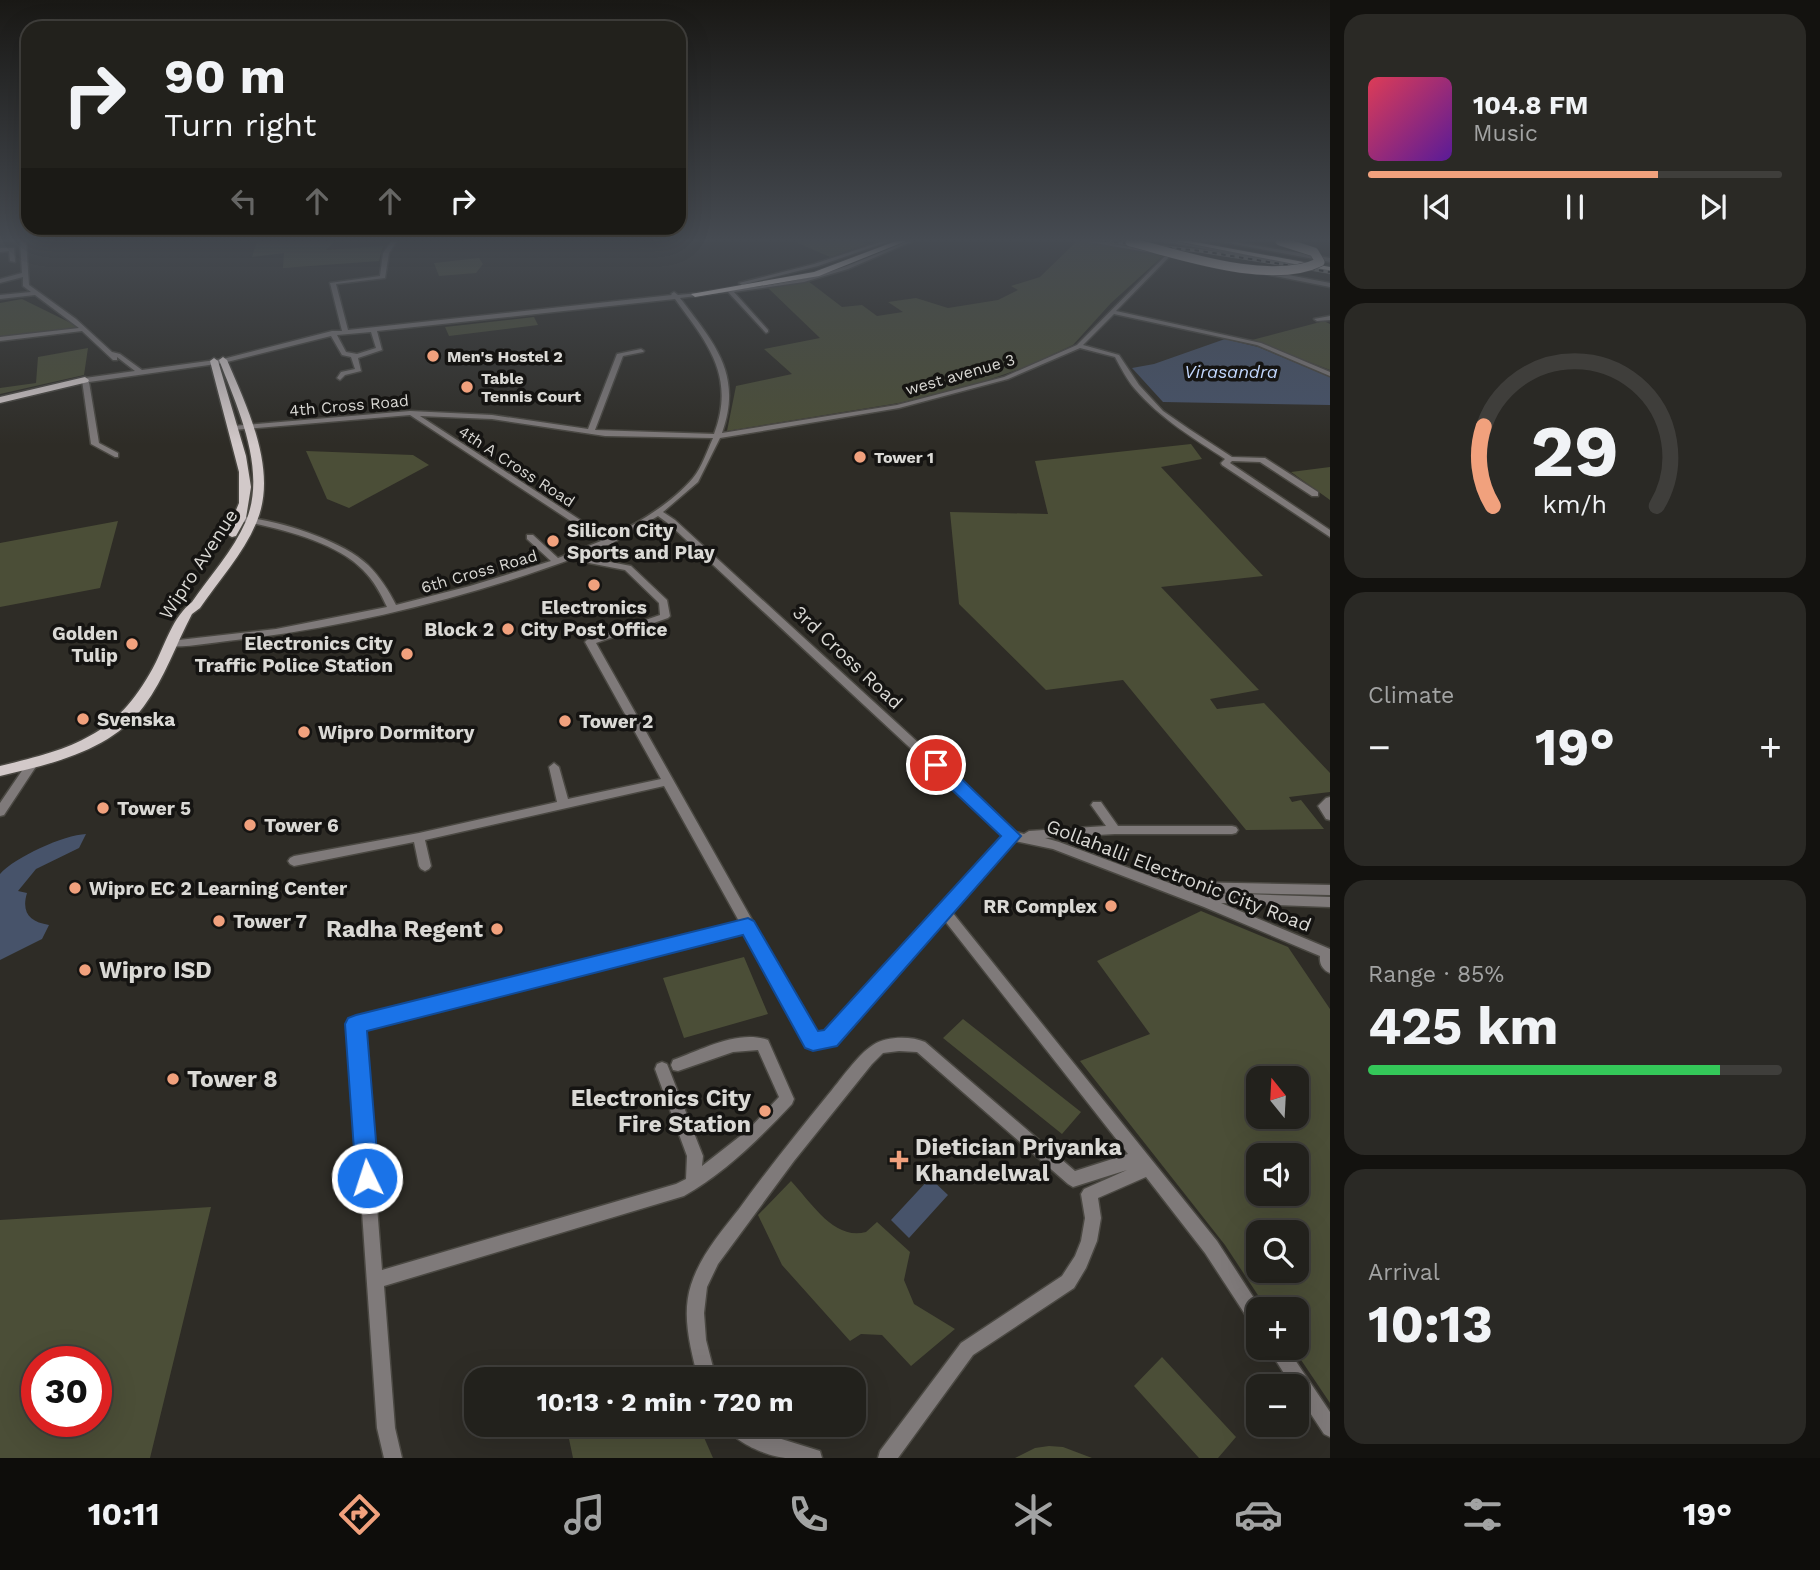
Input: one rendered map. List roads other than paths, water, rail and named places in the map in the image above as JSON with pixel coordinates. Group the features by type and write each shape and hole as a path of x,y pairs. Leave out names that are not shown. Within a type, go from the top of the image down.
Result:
{"main road":[{"name":"Wipro Avenue","path":"187,612 196,605 247,519 258,495 256,457 219,361"},
{"name":"Wipro Avenue","path":"0,773 48,762 112,728 138,704 187,612 188,603 247,519 244,459 233,428 219,361"},
{"path":"0,399 85,380"}],"street":[{"path":"57,309 84,329 129,371"},
{"path":"340,309 346,332"},
{"path":"112,354 118,355 137,371 180,367 219,361 332,334 552,309"},
{"path":"346,332 557,309"},
{"name":"6th Cross Road","path":"170,644 288,630 393,609 479,587 581,553 608,541 657,512 697,477 718,436 727,398 724,374 716,356 684,309"},
{"path":"746,309 766,331"},
{"name":"west avenue 3","path":"718,436 897,407 1006,378 1079,346 1115,309"},
{"path":"1112,312 1259,344 1330,374"},
{"path":"1317,320 1330,318"},
{"path":"0,339 84,329"},
{"path":"332,334 344,354 354,356 380,349 374,331"},
{"path":"1079,346 1117,356 1125,372 1161,412 1230,459 1260,459 1315,494"},
{"path":"591,432 620,354 641,351"},
{"path":"340,378 343,373 359,370 354,356"},
{"path":"115,455 95,444 85,380 129,371 180,367"},
{"name":"4th Cross Road","path":"233,428 410,413 492,416 591,432 718,436"},
{"name":"4th A Cross Road","path":"410,413 608,541"},
{"path":"1230,459 1225,463 1330,534"},
{"name":"3rd Cross Road","path":"657,512 672,522 1012,836"},
{"path":"247,519 299,533 360,563 382,585 393,609"},
{"path":"530,537 557,562"},
{"path":"581,553 592,561 628,568 664,602 665,616 590,642 813,1042 830,1039 838,1033 1012,836 1115,830 1232,830"},
{"path":"0,799 30,766"},
{"path":"0,812 30,766"},
{"path":"554,767 564,805"},
{"path":"294,860 419,837 668,781"},
{"path":"1330,802 1324,806 1330,816"},
{"path":"1097,805 1115,830"},
{"name":"Gollahalli Electronic City Road","path":"1012,836 1055,845 1208,903 1328,954"},
{"path":"419,837 425,866"},
{"path":"1182,893 1188,887 1330,902"},
{"path":"1208,903 1215,898 1246,894 1330,890"},
{"path":"945,912 1211,1247 1246,1301"},
{"path":"393,1458 386,1428 356,1024 748,926"},
{"path":"1328,954 1325,961 1330,967"},
{"path":"375,1280 670,1194 693,1183 753,1135 787,1099 763,1044 744,1043 678,1065"},
{"path":"703,1367 699,1353 696,1317 704,1272 845,1084 876,1050 899,1044 920,1046 1073,1179 1145,1163"},
{"path":"662,1069 695,1156 693,1183"},
{"path":"887,1458 967,1349 1068,1282 1076,1271 1091,1233 1092,1205 1089,1194 1145,1163"},
{"path":"1285,1360 1330,1428"},
{"path":"750,1437 813,1458"}],"water":[{"name":"Virasandra","path":"1225,339 1258,347 1330,377 1330,405 1163,402 1132,368 1154,364"},
{"path":"86,834 79,848 36,869 18,891 27,893 25,906 32,919 49,925 42,939 0,960 0,874 40,848 65,838"},
{"path":"930,1178 948,1195 909,1238 891,1220"}],"place":[{"name":"Men's Hostel 2","path":"433,356"},
{"name":"Table Tennis Court","path":"467,387"},
{"name":"Tower 1","path":"860,457"},
{"name":"Silicon City Sports and Play","path":"553,541"},
{"name":"Electronics City Post Office","path":"594,585"},
{"name":"Block 2","path":"508,629"},
{"name":"Golden Tulip","path":"132,644"},
{"name":"Electronics City Traffic Police Station","path":"407,654"},
{"name":"Svenska","path":"83,719"},
{"name":"Tower 2","path":"565,721"},
{"name":"Wipro Dormitory","path":"304,732"},
{"name":"Tower 5","path":"103,808"},
{"name":"Tower 6","path":"250,825"},
{"name":"Wipro EC 2 Learning Center","path":"75,888"},
{"name":"RR Complex","path":"1111,906"},
{"name":"Tower 7","path":"219,921"},
{"name":"Radha Regent","path":"497,929"},
{"name":"Wipro ISD","path":"85,970"},
{"name":"Tower 8","path":"173,1079"},
{"name":"Electronics City Fire Station","path":"765,1111"},
{"name":"Dietician Priyanka Khandelwal","path":"899,1160"}]}
